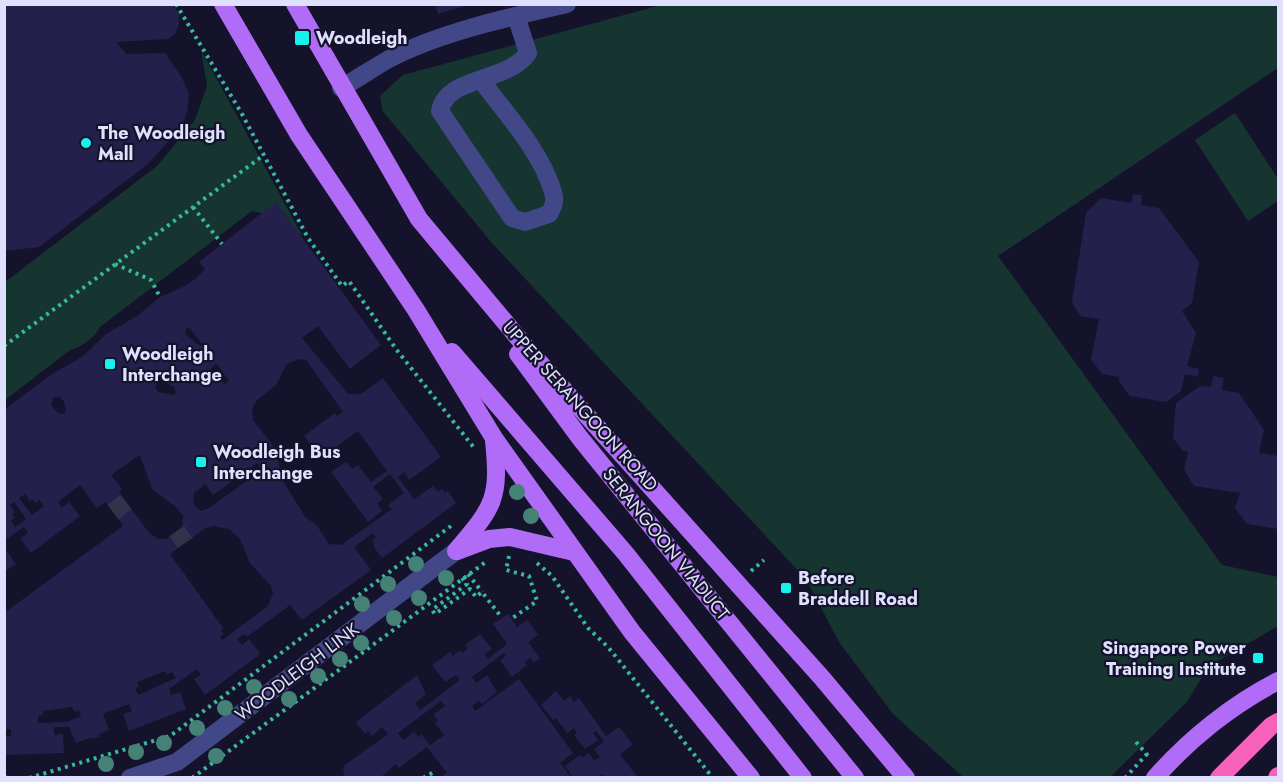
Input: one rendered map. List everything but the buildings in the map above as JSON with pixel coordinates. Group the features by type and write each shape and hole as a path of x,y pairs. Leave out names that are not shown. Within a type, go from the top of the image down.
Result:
{"highway":[{"path":"1219,777 1271,726 1278,722"}],"main road":[{"path":"224,4 299,135 416,310 494,438 632,632 751,777"},
{"name":"UPPER SERANGOON ROAD","path":"295,4 341,88 419,219 530,352 822,678 906,777"},
{"name":"SERANGOON VIADUCT","path":"419,219 579,438 855,777"},
{"name":"SERANGOON VIADUCT","path":"416,310 626,554 803,777"},
{"path":"456,551 480,524 494,500 497,470 494,438"},
{"path":"456,551 489,539 510,537 574,552"},
{"path":"1150,777 1207,729 1261,690 1278,681"},
{"path":"1155,777 1173,758"}],"street":[{"path":"341,88 391,58 438,40 516,16 567,4"},
{"path":"481,80 539,160 554,193 555,204 549,214 525,222 512,218 440,111 442,99 454,89 520,64 528,53 516,16"},
{"name":"WOODLEIGH LINK","path":"130,777 177,762 456,551"}],"path":[{"path":"176,4 264,155 308,238 342,286 349,281 396,349 476,450"},
{"path":"4,346 264,155"},
{"path":"193,207 222,244"},
{"path":"115,264 151,280 160,297"},
{"path":"28,777 170,736 460,519"},
{"path":"501,556 520,558"},
{"path":"509,556 506,570 529,576 537,601 511,619"},
{"path":"192,777 462,578 494,557"},
{"path":"532,560 552,576 588,628 608,647 713,777"},
{"path":"468,574 501,618"},
{"path":"462,578 466,584 432,609 435,614 470,589 476,597 482,591"},
{"path":"1125,777 1147,754"},
{"path":"423,777 436,771"}],"green space":[{"path":"661,5 1278,5 1278,68 998,256 1222,565 1278,577 1278,626 1208,667 1187,702 1110,777 963,777 893,714 839,642 806,579 491,242 382,110 380,96 403,75"},
{"path":"201,50 303,237 280,217 252,211 100,327 88,341 70,350 5,400 5,282 157,166 195,120 207,86"},
{"path":"1235,113 1278,179 1278,201 1248,221 1195,140"}],"tunnel":[{"path":"113,512 126,502"},
{"path":"177,531 185,543"}],"place":[{"name":"Woodleigh","path":"302,38"},
{"name":"The Woodleigh Mall","path":"86,143"},
{"name":"Woodleigh Interchange","path":"110,364"},
{"name":"Woodleigh Bus Interchange","path":"201,462"},
{"name":"Before Braddell Road","path":"786,588"},
{"name":"Singapore Power Training Institute","path":"1258,658"}]}
